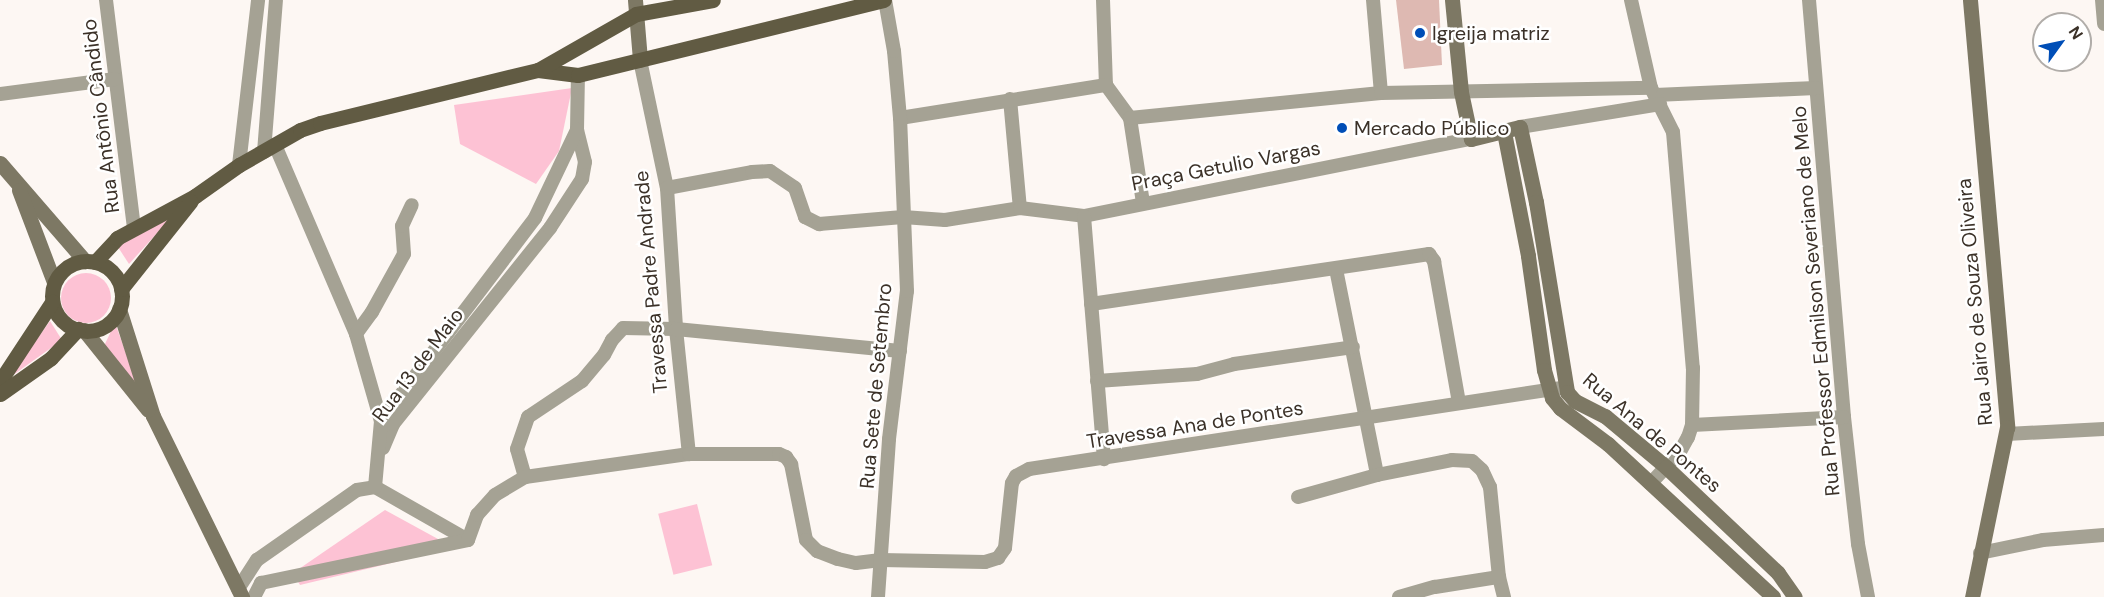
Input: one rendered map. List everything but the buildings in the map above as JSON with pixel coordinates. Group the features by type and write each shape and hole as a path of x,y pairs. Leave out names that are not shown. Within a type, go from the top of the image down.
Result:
{"main road":[{"path":"54,282 67,267 90,261 134,228 195,196 239,165 295,132 320,123 538,70 636,7 713,0"},
{"path":"538,70 578,75 884,0"},
{"path":"1452,0 1461,92 1471,139"},
{"name":"Rua Jairo de Souza Oliveira","path":"1970,0 2007,434 1971,596"},
{"name":"Travessa Padre Andrade","path":"636,7 640,60"},
{"name":"Praça Getulio Vargas","path":"1471,139 1520,127"},
{"name":"Rua Ana de Pontes","path":"1520,127 1536,202 1565,387 1575,401 1605,416 1666,467 1778,573 1796,597"},
{"path":"1504,132 1528,256 1548,391"},
{"path":"0,163 16,185 49,216 90,261 112,272 121,290"},
{"path":"0,381 52,302 54,282 16,185"},
{"path":"195,196 121,290 119,309 153,416 240,593"},
{"path":"52,302 61,319 81,330 153,416"},
{"path":"0,394 51,358 81,330 106,324 119,309"},
{"name":"Rua Ana de Pontes","path":"1548,391 1560,408 1608,444 1772,597"},
{"path":"1709,540 1725,522"}],"street":[{"name":"Rua Antônio Cândido","path":"106,0 134,228"},
{"path":"239,165 258,0"},
{"path":"276,0 269,148 357,334 387,422"},
{"name":"Rua Sete de Setembro","path":"878,597 889,439 907,291 900,118 894,51 884,0"},
{"path":"1103,0 1106,85 1130,118 1143,203"},
{"path":"1373,0 1382,93"},
{"path":"1630,0 1655,96 1672,132 1693,368 1692,424 1679,453 1650,484"},
{"name":"Rua Professor Edmilson Severiano de Melo","path":"1809,0 1844,417 1858,544 1868,597"},
{"path":"2102,0 2104,24"},
{"name":"Travessa Padre Andrade","path":"640,60 668,188 676,329 689,454"},
{"name":"Rua 13 de Maio","path":"387,422 550,228 582,179 585,162 577,130 578,75"},
{"path":"0,94 115,79"},
{"path":"900,118 1106,85"},
{"name":"Praça Getulio Vargas","path":"1130,118 1382,93 1461,92 1655,96 1816,88"},
{"name":"Praça Getulio Vargas","path":"1520,127 1655,96"},
{"path":"1010,99 1020,208"},
{"name":"Rua 13 de Maio","path":"375,487 374,470 387,422 536,218 577,130"},
{"name":"Praça Getulio Vargas","path":"668,188 752,172 770,171 795,188 805,217 819,224 903,217 945,220 1020,208 1084,216 1471,139"},
{"path":"357,334 404,254 402,226 412,205"},
{"path":"1084,216 1104,459"},
{"path":"536,218 550,228"},
{"path":"1091,304 1429,254 1434,261 1459,403"},
{"path":"1336,269 1377,475"},
{"path":"525,477 518,448 528,417 582,381 604,356 612,340 623,328 676,329 900,351"},
{"path":"1097,381 1197,374 1234,364 1353,347"},
{"name":"Travessa Ana de Pontes","path":"881,561 992,561 1002,554 1005,548 1010,491 1016,476 1029,469 1565,387"},
{"path":"1692,424 1844,417"},
{"path":"2007,434 2104,429"},
{"path":"468,540 477,515 483,508 495,495 525,477 689,454 783,455 791,464 809,545 819,553 856,563 881,561"},
{"path":"1298,497 1377,475 1452,460 1472,462 1482,470 1490,487 1499,577 1504,597"},
{"path":"240,593 257,560 357,490 375,487 468,540"},
{"path":"1980,553 2043,540 2104,535"},
{"path":"261,583 468,540"},
{"path":"257,560 261,583 267,597"},
{"path":"1772,597 1778,573"},
{"path":"1399,597 1435,587 1499,577"},
{"path":"254,597 261,583"}],"shaded area":[{"path":"572,88 559,151 536,184 460,144 454,105"},
{"path":"179,209 129,264 116,244"},
{"path":"86,273 95,275 106,284 111,298 109,307 100,318 86,323 77,321 66,312 61,298 63,289 72,278"},
{"path":"50,321 62,340 9,378"},
{"path":"115,323 139,389 104,346"},
{"path":"697,504 712,565 673,575 658,514"},
{"path":"385,510 438,539 433,553 300,585 293,573"}],"place":[{"name":"Igreija matriz","path":"1420,33"},
{"name":"Mercado Público","path":"1342,128"}]}
